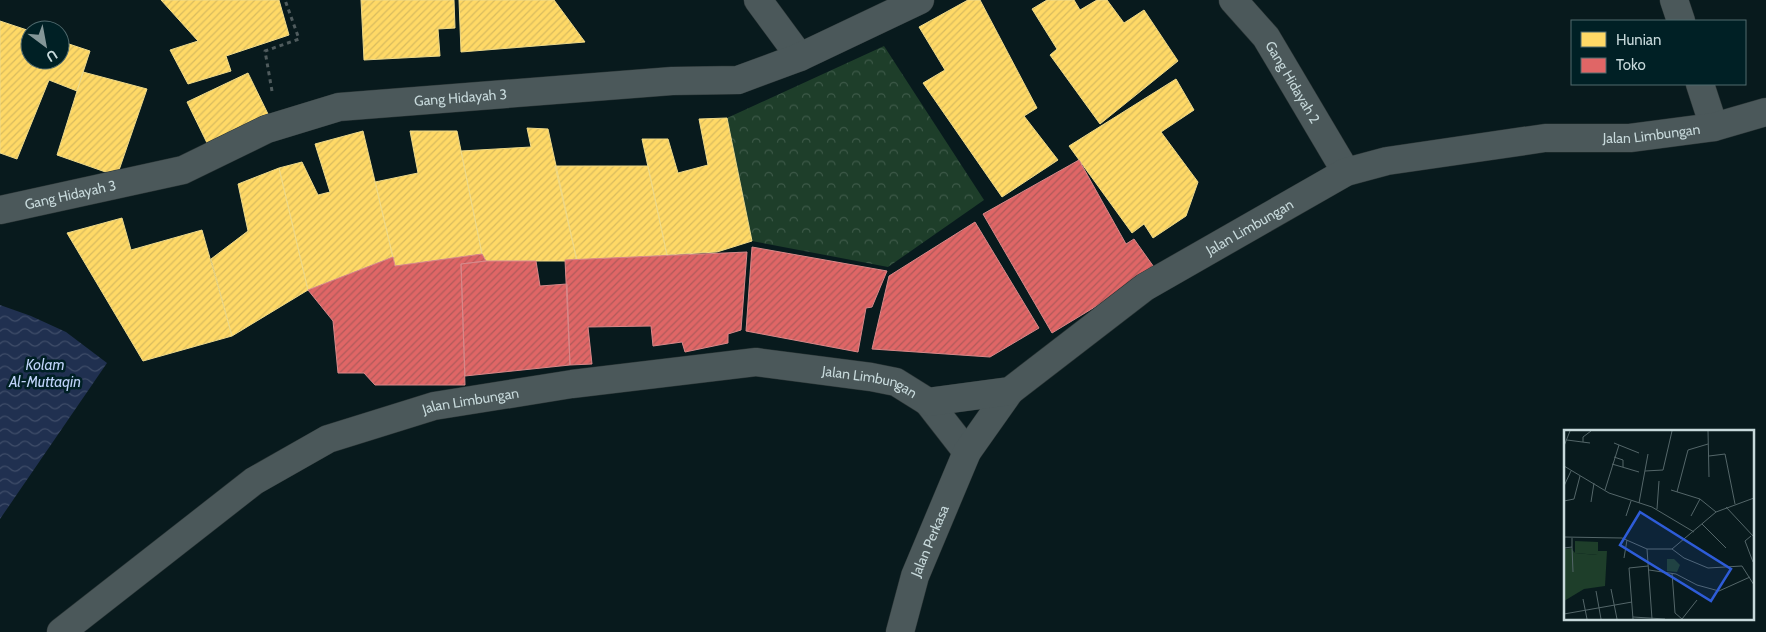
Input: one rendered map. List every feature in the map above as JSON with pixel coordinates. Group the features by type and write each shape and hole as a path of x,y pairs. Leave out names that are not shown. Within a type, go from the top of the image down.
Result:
{"street":[{"path":"758,0 800,57"},
{"name":"Gang Hidayah 3","path":"0,210 183,170 278,126 339,107 672,82 738,80 800,57 920,0"},
{"name":"Gang Hidayah 2","path":"1233,0 1266,37 1346,172"},
{"path":"1674,0 1681,20"},
{"path":"1700,85 1714,127"},
{"name":"Jalan Limbungan","path":"61,632 254,481 328,439 434,406 572,384 756,362 880,378 896,382 928,402 1010,391 1145,287 1346,172 1387,160 1545,138 1630,138 1714,127 1766,112"},
{"name":"Jalan Perkasa","path":"900,632 915,576 967,452 1010,391"},
{"path":"928,402 967,452"}],"path":[{"path":"278,126 265,51 300,39 285,0"}],"green space":[{"path":"884,46 984,200 888,267 752,241 727,118"}],"water":[{"name":"Kolam Al-Muttaqin","path":"0,305 31,316 66,332 107,363 0,519"}],"building: Hunian":[{"path":"161,0 279,0 289,35 226,56 231,71 188,84 170,50 198,41"},
{"path":"361,0 454,0 455,28 438,29 440,56 364,60"},
{"path":"459,0 554,0 585,42 461,52"},
{"path":"968,0 980,0 1037,108 1024,116 1058,160 1002,197 923,83 945,70 919,27"},
{"path":"1047,0 1074,0 1080,10 1097,0 1107,0 1124,23 1144,10 1178,61 1100,124 1050,55 1057,49 1032,9"},
{"path":"0,21 20,28 20,70 70,70 70,44 90,51 77,91 49,80 17,159 0,153"},
{"path":"83,72 147,89 117,176 57,155"},
{"path":"248,73 269,116 208,145 187,102"},
{"path":"1176,79 1194,110 1161,132 1198,182 1186,216 1153,238 1144,224 1132,233 1069,146"},
{"path":"727,118 752,241 717,252 667,255 642,139 668,139 678,173 708,165 699,119"},
{"path":"527,128 548,129 577,261 486,261 482,254 461,151 531,147"},
{"path":"363,131 393,257 308,290 279,168 302,162 318,195 330,192 315,144"},
{"path":"410,131 457,131 482,254 395,266 375,182 418,173"},
{"path":"555,166 648,166 667,255 577,261"},
{"path":"279,168 308,290 232,336 211,259 248,231 238,184"},
{"path":"122,218 131,250 202,230 232,336 143,361 67,233"}],"building: Toko":[{"path":"1079,160 1126,244 1134,239 1156,270 1052,333 983,214"},
{"path":"975,222 1039,328 990,357 872,349 889,276"},
{"path":"752,247 887,271 872,307 866,308 858,352 746,331"},
{"path":"747,252 741,330 728,334 728,343 685,352 682,342 653,346 651,326 588,327 592,364 570,365 565,260"},
{"path":"482,254 486,261 461,264 465,385 375,385 364,373 338,373 333,321 308,290 393,257 395,266"},
{"path":"486,261 536,261 540,286 567,284 570,365 465,376 461,264"}]}
